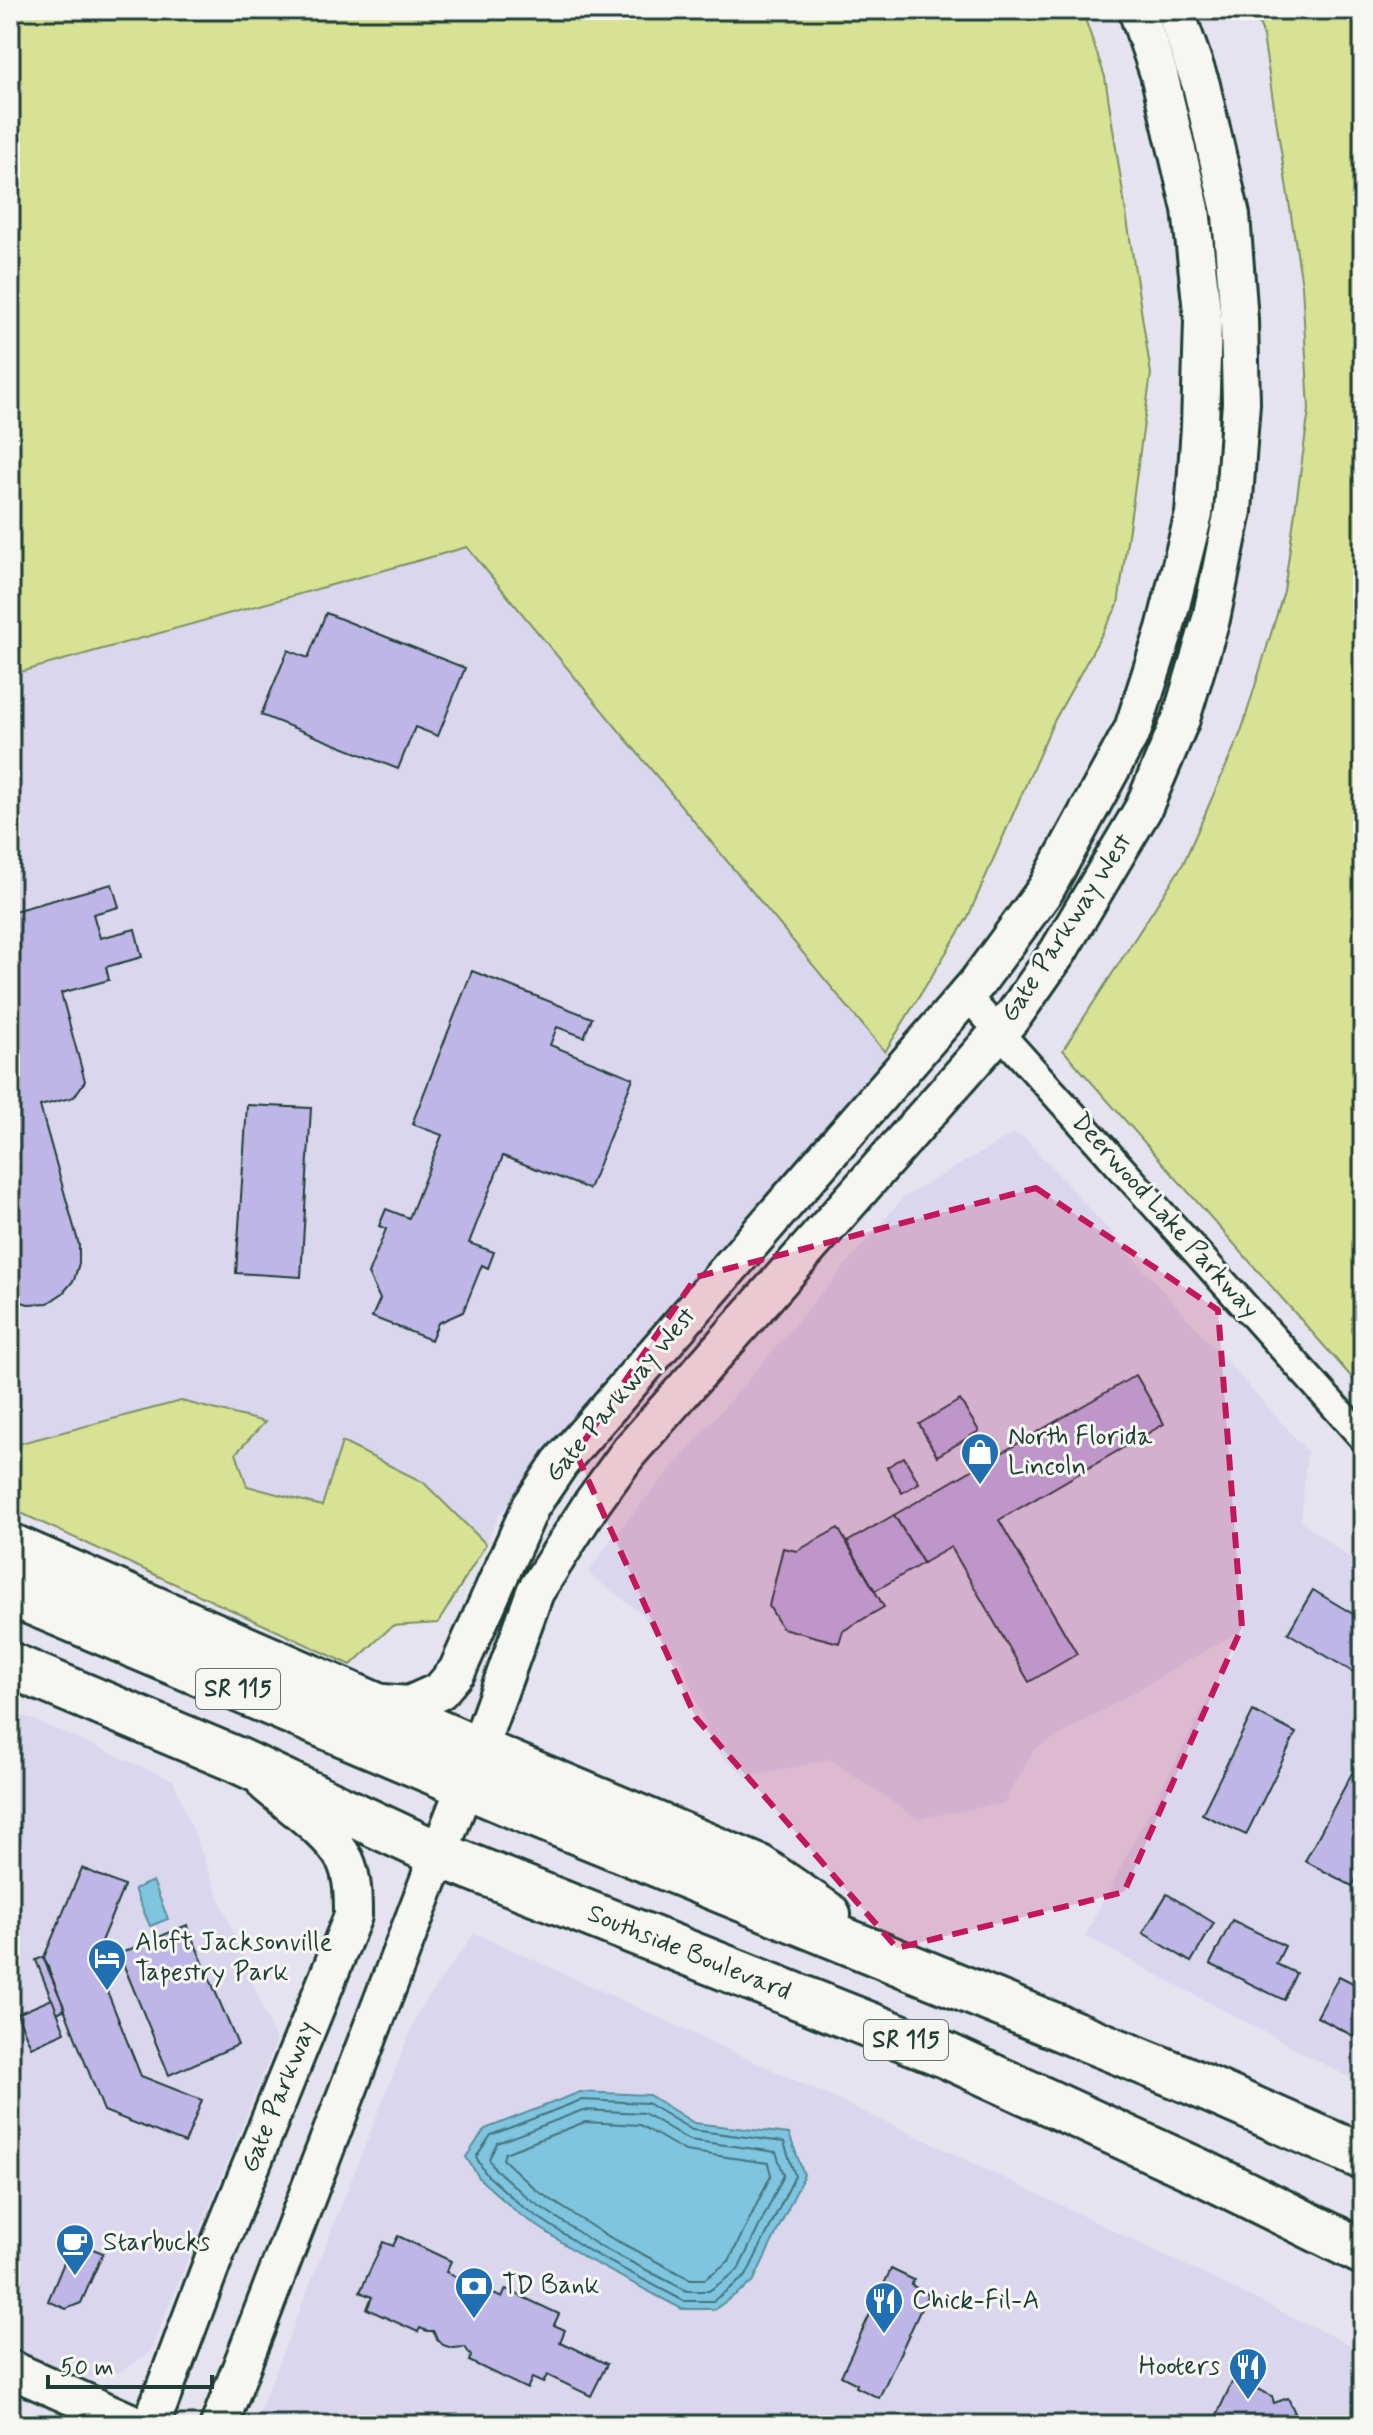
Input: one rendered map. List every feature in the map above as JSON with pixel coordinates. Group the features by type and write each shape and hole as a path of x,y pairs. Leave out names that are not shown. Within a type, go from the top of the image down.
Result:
{"highway":[{"path":"10,1520 130,1598"},
{"path":"10,1546 366,1701 472,1768"},
{"name":"SR 115","path":"10,1593 472,1768 903,1966 1183,2078 1363,2157"},
{"name":"Southside Boulevard","path":"10,1665 237,1760 438,1854 943,2054 1205,2174 1363,2252"}],"main road":[{"name":"Gate Parkway West","path":"366,1701 409,1705 440,1691 457,1671 531,1506 560,1463 966,995 1046,889 1133,729 1165,629 1194,514 1203,320 1191,209 1159,74 1137,10"},
{"name":"Gate Parkway West","path":"472,1768 535,1592 572,1534 629,1452 1014,1015 1058,952 1143,809 1181,719 1211,619 1233,511 1241,403 1239,320 1231,215 1201,85 1175,10"},
{"path":"693,1310 730,1339"},
{"path":"531,1506 572,1534"},
{"name":"Gate Parkway","path":"151,2425 218,2247 353,1916 353,1889 345,1860 328,1838 237,1760"},
{"path":"219,2425 472,1768"},
{"path":"10,2369 137,2425"}],"street":[{"name":"Deerwood Lake Parkway","path":"966,995 1363,1438"}],"highlighted area":[{"path":"1036,1188 1218,1310 1242,1627 1124,1892 897,1948 696,1718 576,1453 696,1277"}],"shaded area":[{"path":"467,547 885,1052 887,1062 570,1424 498,1517 486,1544 423,1482 341,1443 322,1506 247,1486 236,1453 264,1423 181,1401 21,1443 10,1438 10,675"},
{"name":"North Florida Lincoln","path":"1013,1134 1023,1137 1050,1165 1307,1451 1301,1521 1363,1568 1363,2085 1085,1936 1245,1628 1034,1750 1004,1803 917,1819 830,1759 748,1778 714,1748 681,1662 642,1614 588,1573 612,1538 904,1197"},
{"path":"10,1710 173,1780 276,2042 150,2352 120,2372 80,2381 10,2345"},
{"path":"475,1933 927,2141 1363,2351 1363,2425 254,2425 419,2010"}],"green space":[{"path":"10,10 1082,10 1105,77 1151,374 1118,605 1052,725 968,917 885,1052 467,547 10,675"},
{"path":"1253,10 1363,10 1363,1390 1063,1050 1183,864 1241,732 1284,591 1309,410 1302,285 1262,30"},
{"path":"181,1401 265,1422 236,1453 247,1486 322,1506 342,1442 423,1482 486,1544 438,1623 392,1626 351,1665 10,1508 10,1474 21,1443"}],"water":[{"path":"153,1881 168,1919 150,1926 134,1889"},
{"path":"580,2092 649,2095 694,2123 789,2134 804,2175 753,2282 715,2309 682,2309 587,2259 518,2213 480,2179 466,2157 485,2129"}],"building":[{"path":"326,613 465,668 438,736 415,727 398,769 261,715 288,650 308,658"},
{"path":"112,884 119,907 93,914 100,938 135,929 142,957 106,967 109,980 61,993 85,1081 74,1097 40,1106 79,1245 79,1263 74,1280 63,1293 48,1303 28,1304 10,1298 10,912"},
{"path":"472,971 592,1018 584,1037 557,1027 550,1045 633,1078 589,1189 503,1156 469,1243 494,1252 488,1268 482,1265 463,1312 438,1323 431,1340 372,1317 380,1299 368,1274 386,1229 379,1226 386,1209 409,1218 442,1135 412,1124"},
{"path":"247,1105 311,1108 301,1277 236,1273"},
{"path":"1136,1375 1164,1424 999,1520 1077,1654 1029,1682 951,1547 923,1563 894,1515"},
{"path":"960,1400 979,1431 937,1456 919,1424"},
{"path":"904,1457 919,1483 902,1493 887,1467"},
{"path":"894,1515 923,1563 875,1591 847,1542"},
{"path":"838,1528 884,1607 843,1631 839,1643 782,1628 769,1606 783,1548 797,1551"},
{"path":"1313,1590 1363,1620 1363,1678 1288,1633"},
{"path":"1253,1711 1296,1733 1246,1835 1202,1814"},
{"path":"1359,1760 1363,1762 1363,1867 1352,1886 1305,1861"},
{"path":"82,1868 124,1886 94,1958 141,2076 202,2100 185,2143 104,2111 44,1957"},
{"path":"1167,1894 1214,1923 1191,1962 1143,1933"},
{"path":"1232,1920 1285,1946 1276,1964 1296,1973 1284,2000 1210,1964"},
{"path":"187,1925 238,2045 169,2075 119,1954"},
{"path":"43,1957 65,2009 57,2013 36,1960"},
{"path":"1339,1976 1363,1988 1363,2041 1317,2017"},
{"path":"52,1999 65,2032 31,2047 17,2014"},
{"name":"TD Bank","path":"398,2236 451,2261 446,2272 502,2298 506,2289 559,2314 554,2325 565,2330 560,2342 607,2364 591,2396 547,2375 543,2383 532,2378 527,2389 469,2361 471,2356 465,2347 443,2345 433,2331 420,2328 418,2332 367,2309 372,2297 360,2292 383,2242 393,2246"},
{"name":"Starbucks","path":"73,2241 103,2253 81,2303 66,2309 48,2301"},
{"name":"Chick-Fil-A","path":"891,2269 914,2280 911,2285 928,2294 879,2398 841,2376"},
{"name":"Hooters","path":"1234,2378 1272,2396 1274,2403 1288,2398 1295,2413 1279,2419 1291,2425 1212,2425"}],"place":[{"name":"North Florida Lincoln","path":"980,1486"},
{"name":"Aloft Jacksonville Tapestry Park","path":"107,1992"},
{"name":"Starbucks","path":"75,2277"},
{"name":"TD Bank","path":"474,2320"},
{"name":"Chick-Fil-A","path":"884,2335"},
{"name":"Hooters","path":"1248,2401"}]}
